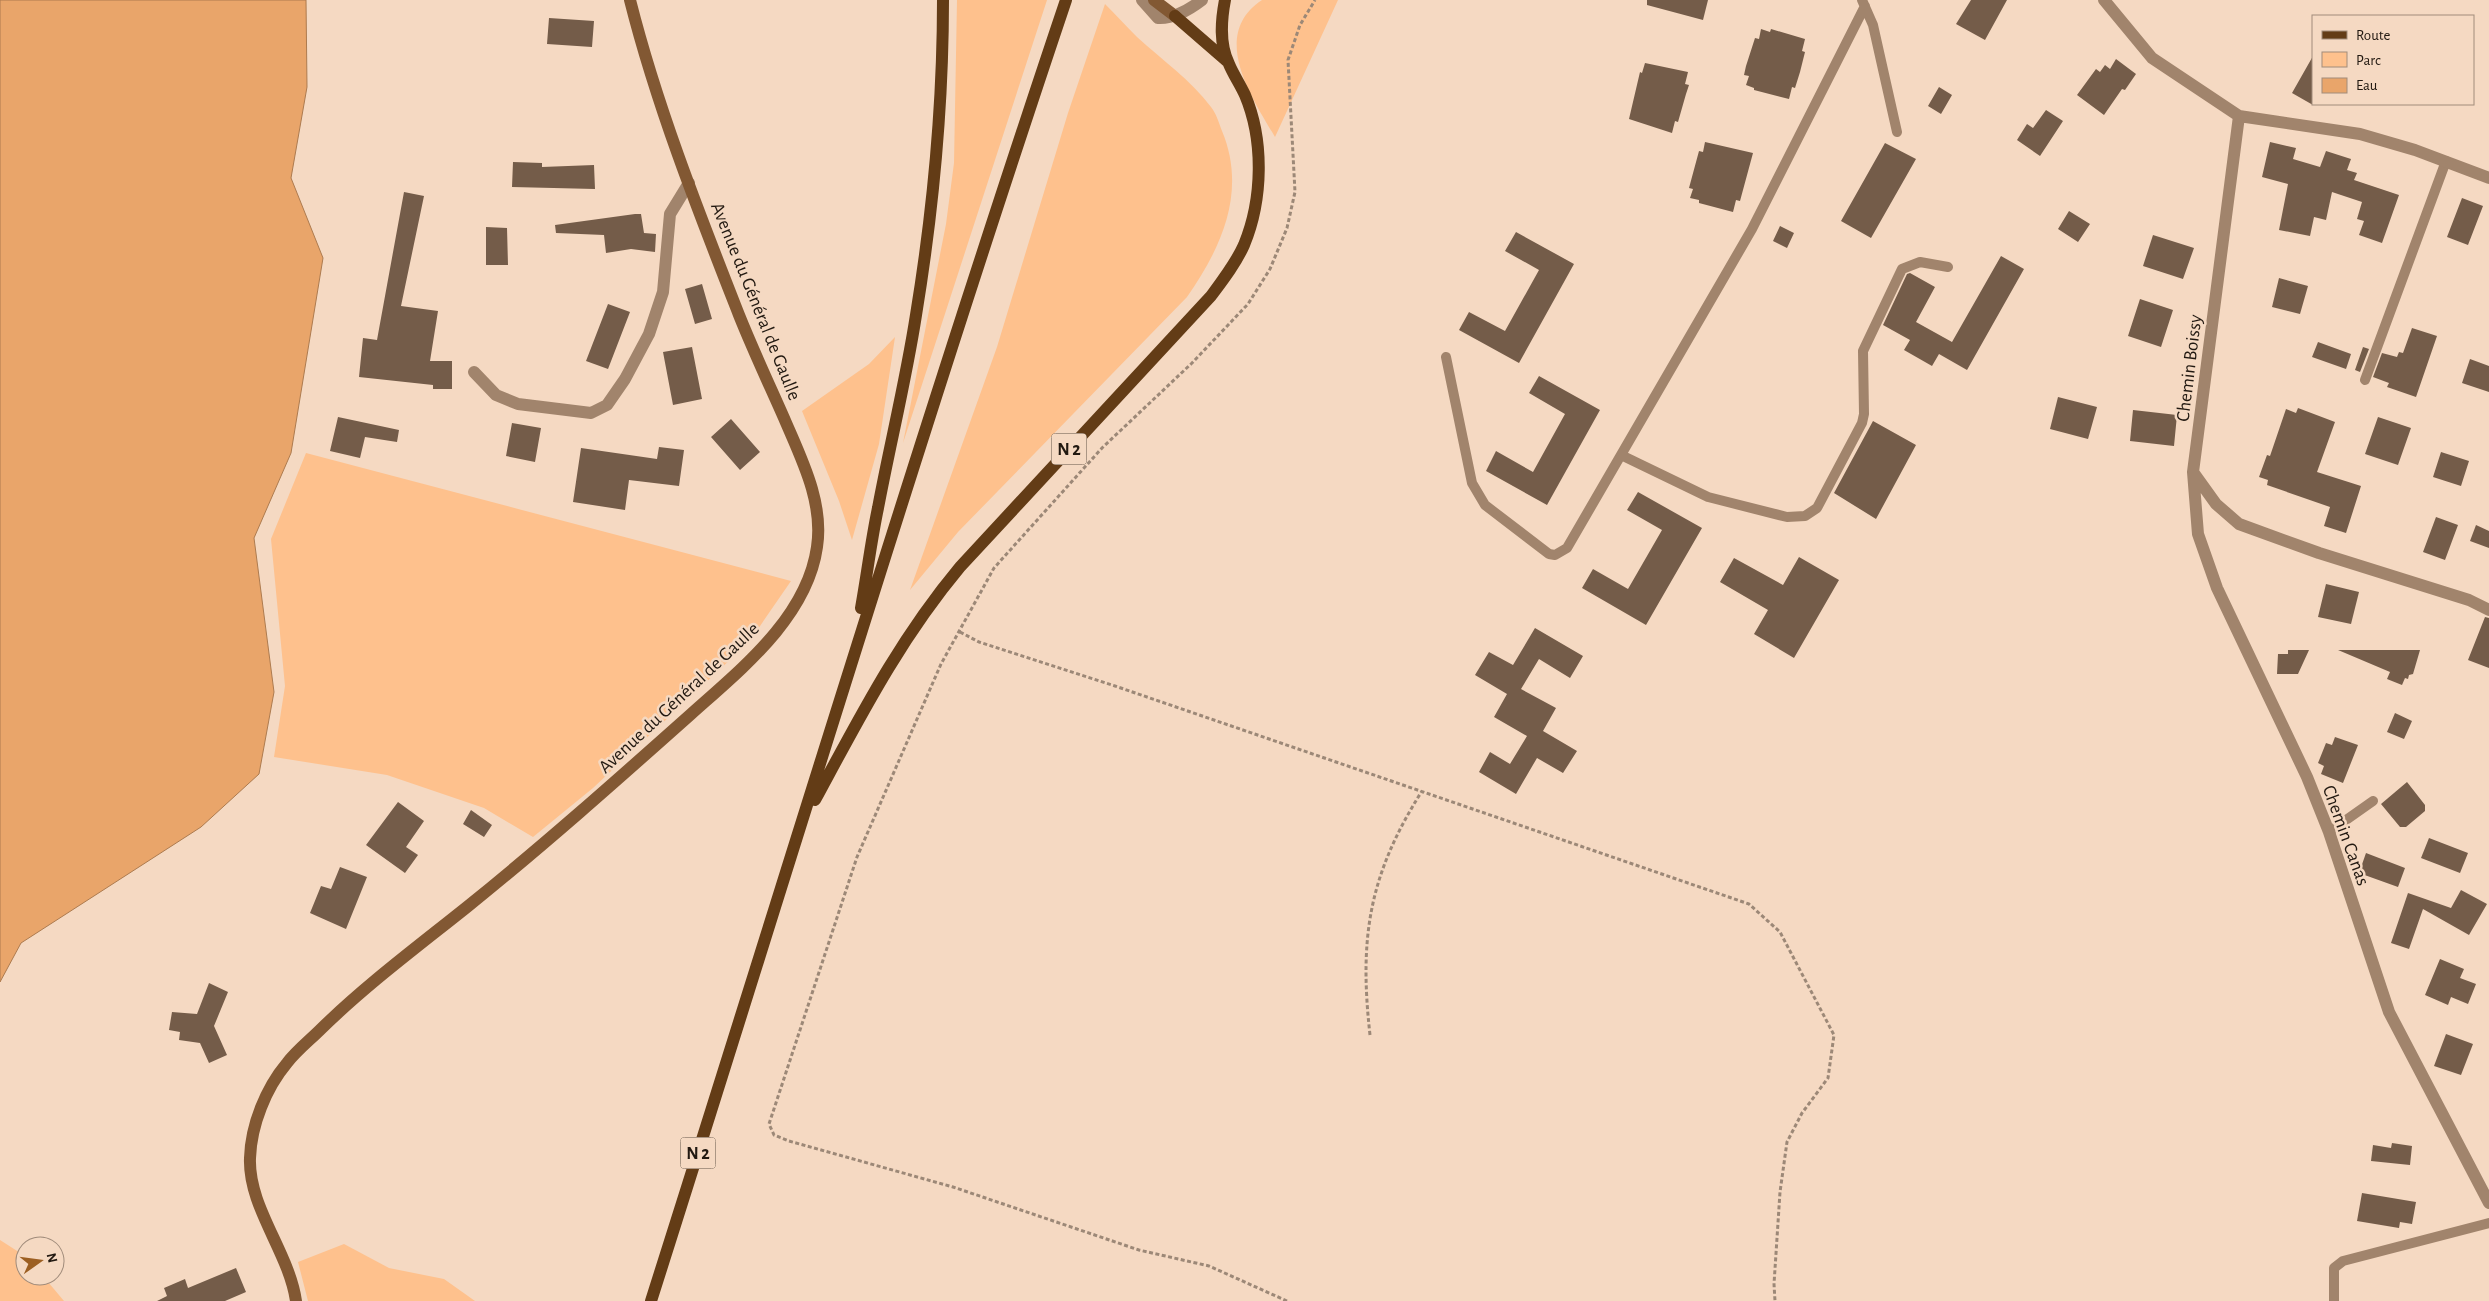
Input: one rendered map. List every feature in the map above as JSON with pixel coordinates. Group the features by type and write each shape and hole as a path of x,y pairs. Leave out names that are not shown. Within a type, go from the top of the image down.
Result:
{"main road":[{"name":"Avenue du Général de Gaulle","path":"296,1301 294,1286 258,1203 250,1160 259,1113 287,1062 352,999 570,822 732,677 781,626 796,603 808,579 817,548 818,516 808,474 742,321 690,183 640,39 630,0"},
{"name":"N 2","path":"854,650 878,507 898,416 916,314 935,175 940,104 943,0"},
{"name":"N 2","path":"651,1301 804,822 854,650 1066,0"},
{"name":"N 2","path":"804,822 895,654 928,606 960,567 1211,296 1231,268 1244,244 1257,198 1258,156 1254,124 1244,94 1228,62 1154,0"},
{"path":"1225,0 1222,40 1228,62"}],"street":[{"path":"1142,0 1158,18 1175,16 1202,0"},
{"path":"2104,0 2152,58 2239,116 2360,134 2489,178"},
{"name":"Chemin Boissy","path":"2194,472 2239,116"},
{"path":"474,372 496,395 518,404 591,413 607,405 625,378 649,334 663,292 670,214 690,183"},
{"path":"2194,472 2216,504 2239,524 2319,553 2469,600 2489,610"},
{"name":"Chemin Canas","path":"2194,472 2198,534 2217,588 2307,777 2329,832 2389,1012 2489,1203"}],"lane":[{"path":"1864,3 1873,25 1898,132"},
{"path":"1446,357 1472,484 1478,497 1485,505 1549,554 1555,554 1567,548 1752,230 1864,3"},
{"path":"2365,380 2446,162"},
{"path":"1621,455 1708,497 1787,517 1804,516 1813,512 1817,508 1862,423 1864,414 1863,351 1902,269 1920,262 1948,267"},
{"path":"2329,832 2373,801"},
{"path":"2334,1301 2334,1268 2343,1261 2489,1223"}],"path":[{"path":"1287,1301 1209,1266 1139,1250 953,1187 789,1141 774,1134 769,1124 858,857 941,664 960,632 979,642 1115,686 1749,904 1780,932 1834,1035 1828,1078 1802,1113 1787,1142 1780,1192 1774,1284 1775,1301"},
{"path":"1370,1035 1364,987 1368,922 1383,865 1405,819 1422,791"}],"green space":[{"path":"957,0 1047,0 903,443 946,224 954,163"},
{"path":"1262,0 1338,0 1275,137 1247,86 1240,67 1237,48 1238,31 1246,14"},
{"path":"1105,4 1137,37 1195,88 1214,112 1229,153 1232,175 1231,197 1227,218 1211,258 1187,297 958,532 910,590 997,347 1068,113"},
{"path":"895,337 879,444 852,540 839,501 802,411 869,364"},
{"path":"306,453 791,581 749,642 593,788 533,837 484,808 387,775 274,757 285,686 271,539"},
{"path":"0,1240 15,1250 15,1286 51,1286 64,1301 0,1301"},
{"path":"344,1244 389,1268 444,1279 475,1301 308,1301 298,1262"}],"water":[{"path":"0,0 306,0 307,87 291,178 323,258 291,453 254,538 274,692 259,774 201,827 21,943 0,982"}],"building":[{"path":"1647,0 1708,0 1703,20 1647,5"},
{"path":"1971,0 2007,0 1985,40 1956,24"},
{"path":"549,18 594,21 592,47 547,44"},
{"path":"1761,29 1770,32 1771,29 1805,39 1802,51 1805,52 1800,72 1795,88 1792,87 1789,99 1754,90 1754,88 1746,85 1749,76 1744,75 1746,66 1755,38 1759,39"},
{"path":"2312,58 2312,104 2292,93"},
{"path":"2116,59 2136,74 2125,90 2122,89 2104,115 2077,95 2096,69 2100,72 2105,65 2110,69"},
{"path":"1645,63 1688,72 1685,84 1689,85 1678,122 1675,121 1672,133 1629,119 1640,72 1642,73"},
{"path":"1939,87 1952,95 1941,114 1928,106"},
{"path":"2046,110 2063,121 2040,156 2017,140 2027,124 2033,128"},
{"path":"1705,142 1753,153 1740,201 1736,200 1733,212 1699,203 1699,200 1690,198 1693,189 1689,188 1699,151 1703,152"},
{"path":"2270,142 2296,148 2293,159 2320,167 2326,151 2351,159 2347,170 2357,173 2354,180 2399,195 2382,243 2359,235 2364,221 2357,219 2362,202 2332,192 2326,220 2314,217 2310,236 2279,230 2288,184 2262,177"},
{"path":"1885,143 1916,159 1871,238 1841,221"},
{"path":"513,162 542,163 542,167 594,165 595,189 512,187"},
{"path":"404,192 424,196 401,306 438,311 430,361 452,361 452,389 433,389 433,385 359,377 363,338 377,340"},
{"path":"2462,198 2483,206 2468,245 2447,237"},
{"path":"2069,211 2090,224 2078,242 2058,229"},
{"path":"641,214 644,233 656,234 655,252 631,249 606,253 604,235 556,233 555,225"},
{"path":"1780,226 1794,233 1787,248 1773,241"},
{"path":"486,227 507,228 508,265 486,265"},
{"path":"1516,232 1574,264 1519,363 1459,330 1469,312 1505,331 1539,270 1505,251"},
{"path":"2153,235 2194,248 2183,279 2143,266"},
{"path":"2001,256 2024,269 1967,370 1939,354 1932,366 1904,350 1910,340 1883,325 1907,274 1910,273 1935,287 1916,322 1952,342"},
{"path":"2279,278 2308,286 2300,314 2272,307"},
{"path":"702,284 712,319 695,324 685,289"},
{"path":"2140,299 2173,310 2161,347 2128,336"},
{"path":"608,304 630,312 608,369 586,361"},
{"path":"2412,328 2437,336 2416,397 2387,387 2389,383 2373,377 2382,353 2397,357 2399,352 2403,353"},
{"path":"2318,342 2351,354 2346,369 2312,357"},
{"path":"692,347 702,399 673,405 663,352"},
{"path":"2363,347 2369,349 2360,372 2355,370"},
{"path":"2470,359 2489,366 2489,392 2462,383"},
{"path":"1539,376 1600,410 1547,505 1486,471 1496,451 1533,472 1565,414 1529,393"},
{"path":"2058,397 2097,407 2088,439 2050,429"},
{"path":"2298,408 2335,422 2317,472 2361,486 2346,533 2324,526 2330,507 2267,485 2268,480 2259,477 2267,455 2270,456 2286,409 2296,413"},
{"path":"2133,410 2177,415 2174,446 2130,441"},
{"path":"338,417 399,430 397,442 365,437 360,458 330,451"},
{"path":"2378,417 2411,428 2398,465 2365,454"},
{"path":"731,419 760,452 740,470 711,437"},
{"path":"1873,421 1916,445 1876,519 1834,493"},
{"path":"512,423 541,428 535,462 506,456"},
{"path":"659,447 684,450 679,486 629,480 625,510 573,502 581,448 657,459"},
{"path":"2441,452 2469,461 2461,486 2433,477"},
{"path":"1638,492 1702,528 1646,625 1582,588 1593,569 1628,589 1662,530 1627,510"},
{"path":"2436,517 2458,525 2445,560 2423,552"},
{"path":"2476,525 2489,531 2489,548 2470,541"},
{"path":"1799,557 1839,580 1794,658 1754,634 1768,610 1720,582 1734,558 1783,585"},
{"path":"2326,584 2359,592 2351,624 2318,617"},
{"path":"2485,617 2489,618 2489,668 2468,660"},
{"path":"1535,628 1583,656 1570,678 1539,659 1521,689 1556,708 1543,731 1577,751 1563,773 1537,758 1516,794 1479,772 1490,752 1510,764 1527,736 1494,717 1507,694 1475,675 1489,652 1513,665"},
{"path":"2288,650 2309,650 2298,674 2277,674 2278,654 2288,654"},
{"path":"2338,650 2420,650 2413,674 2409,675 2408,679 2405,678 2402,685 2387,679 2390,672"},
{"path":"2395,713 2412,721 2404,739 2387,732"},
{"path":"2335,737 2358,745 2343,783 2321,774 2324,766 2318,763 2326,743 2332,745"},
{"path":"2407,782 2425,805 2425,811 2406,827 2400,827 2381,804"},
{"path":"398,802 424,821 406,847 418,855 405,873 366,845"},
{"path":"471,810 492,825 484,837 463,824"},
{"path":"2429,838 2468,853 2460,873 2421,858"},
{"path":"2366,853 2405,868 2398,887 2359,873"},
{"path":"340,867 367,877 346,929 310,913 321,886 331,889"},
{"path":"2461,890 2487,904 2469,935 2423,909 2409,949 2391,943 2408,893 2451,908"},
{"path":"2440,959 2464,969 2460,978 2476,984 2468,1004 2451,997 2448,1005 2425,995"},
{"path":"209,983 228,992 214,1026 227,1055 209,1063 200,1043 179,1040 180,1032 169,1030 172,1012 197,1014"},
{"path":"2446,1034 2473,1044 2461,1075 2434,1066"},
{"path":"2392,1143 2412,1146 2410,1165 2371,1161 2373,1145 2391,1148"},
{"path":"2362,1193 2416,1202 2412,1224 2400,1222 2399,1228 2357,1221"},
{"path":"236,1268 246,1292 225,1301 157,1301 167,1296 164,1288 185,1279 188,1288"}]}
